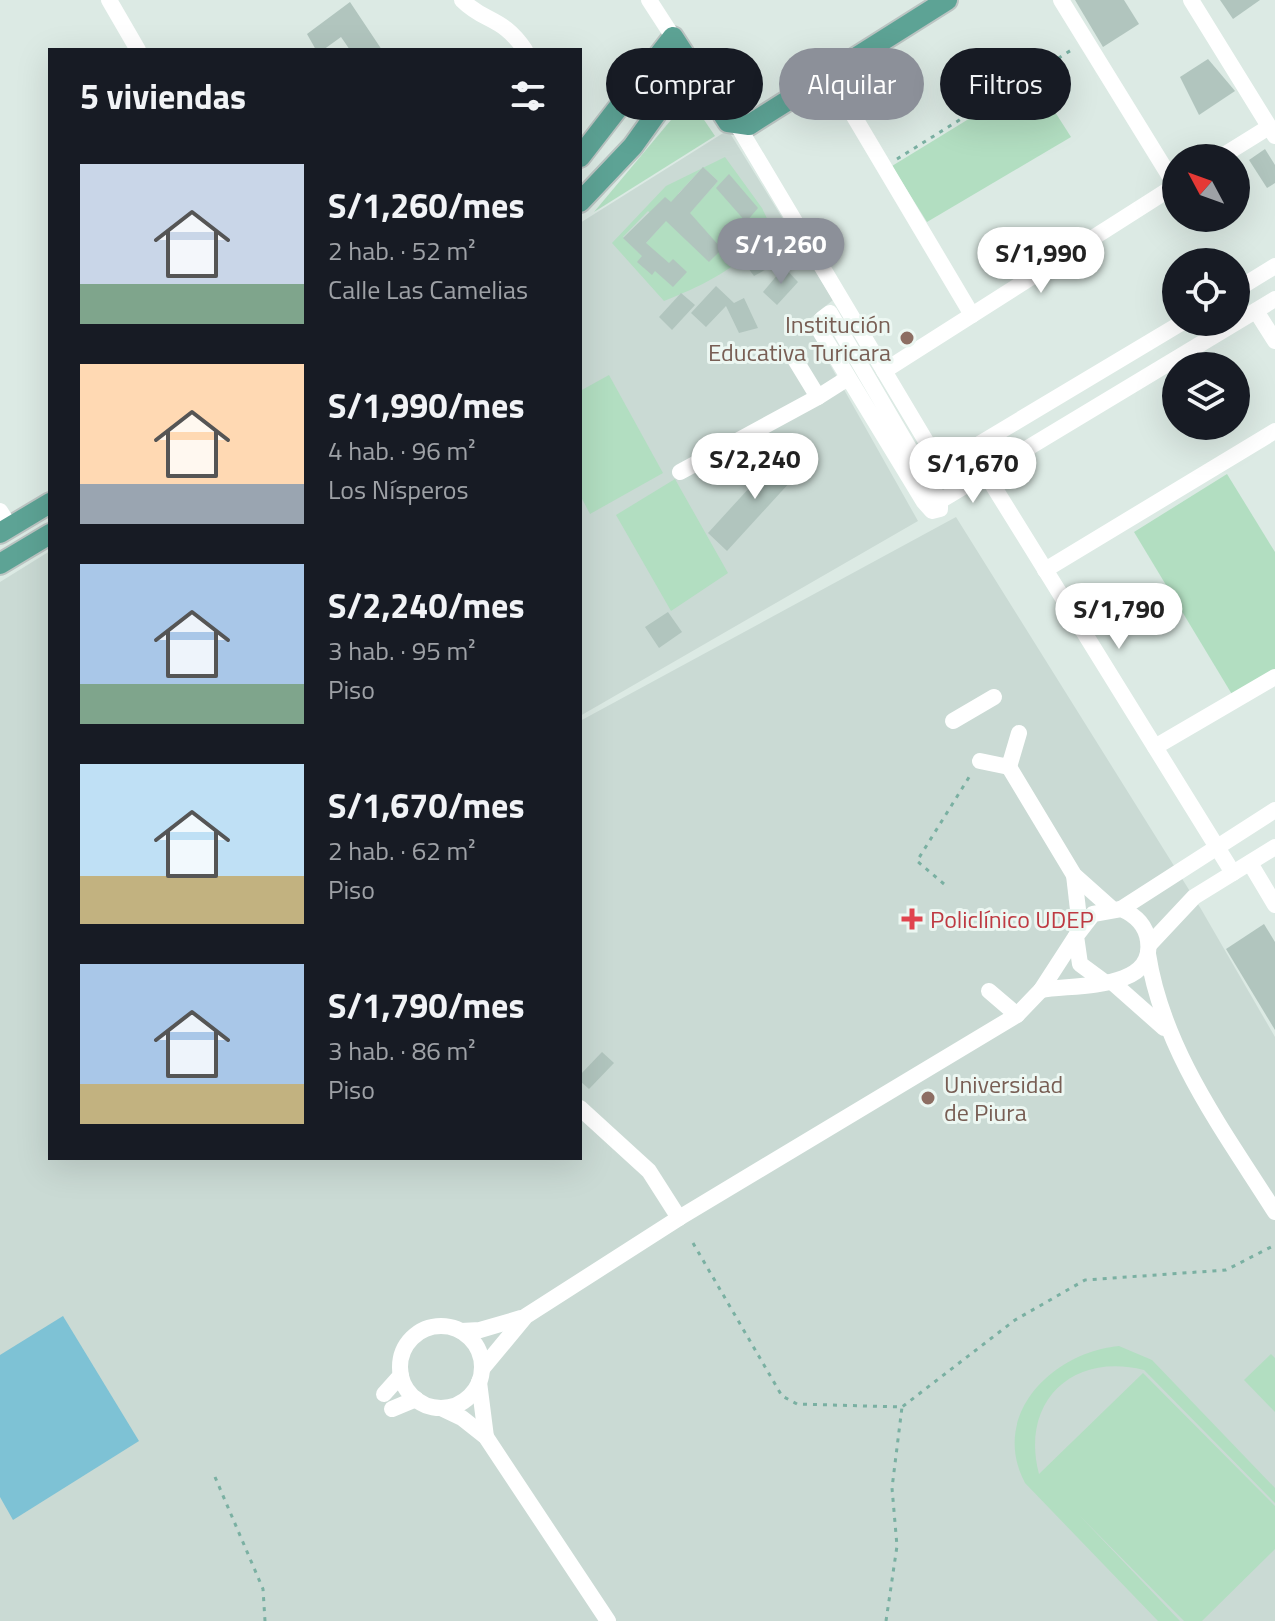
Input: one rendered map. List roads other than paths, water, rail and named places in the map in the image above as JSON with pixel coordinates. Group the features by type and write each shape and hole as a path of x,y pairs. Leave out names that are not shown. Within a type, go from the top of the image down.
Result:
{"main road":[{"path":"873,48 947,0"},
{"path":"582,154 673,37 680,48"},
{"path":"727,120 738,126 749,125 779,107"},
{"path":"582,200 633,146 651,120"},
{"path":"3,524 48,504"},
{"path":"0,564 48,535"}],"street":[{"path":"109,0 137,48"},
{"path":"462,0 474,12 497,20 510,30 524,48"},
{"path":"649,0 673,37"},
{"path":"1061,0 1162,162"},
{"path":"1191,0 1272,131 1246,144"},
{"path":"855,120 972,315"},
{"path":"738,126 942,468"},
{"path":"884,371 1162,194"},
{"path":"1250,281 1275,266"},
{"path":"940,501 1275,299"},
{"path":"1256,311 1275,341"},
{"path":"830,313 924,474 940,501 940,509 932,511 924,502 820,331 822,319 830,313"},
{"path":"924,474 942,468 1162,335"},
{"path":"793,356 818,397"},
{"path":"680,472 848,378"},
{"path":"1045,570 1275,431"},
{"path":"971,450 1233,873"},
{"path":"1155,747 1275,677"},
{"path":"953,721 994,697"},
{"path":"1009,767 1019,733"},
{"path":"980,761 1009,767 1074,875 1143,926 1154,993 1165,1029 1275,1212"},
{"path":"384,1394 401,1375 403,1352 417,1334 439,1326 461,1331 495,1326 526,1316 679,1218 1017,1015 1041,990 1093,914 1116,908 1275,810"},
{"path":"1041,990 1107,982 1138,971 1148,949 1194,897 1275,847"},
{"path":"1250,863 1275,905"},
{"path":"1074,875 1080,964 1165,1029"},
{"path":"989,991 1017,1015"},
{"path":"582,1110 649,1171 679,1218"},
{"path":"441,1408 460,1403 526,1316"},
{"path":"461,1331 475,1343 486,1437"},
{"path":"401,1375 416,1399 462,1418 486,1437 592,1602 608,1621"},
{"path":"392,1409 416,1399"}],"water":[{"path":"63,1316 139,1441 13,1520 0,1497 0,1355"}],"place":[{"name":"Institución Educativa Turicara","path":"907,338"},
{"name":"Policlínico UDEP","path":"912,919"},
{"name":"Universidad de Piura","path":"928,1098"}]}
